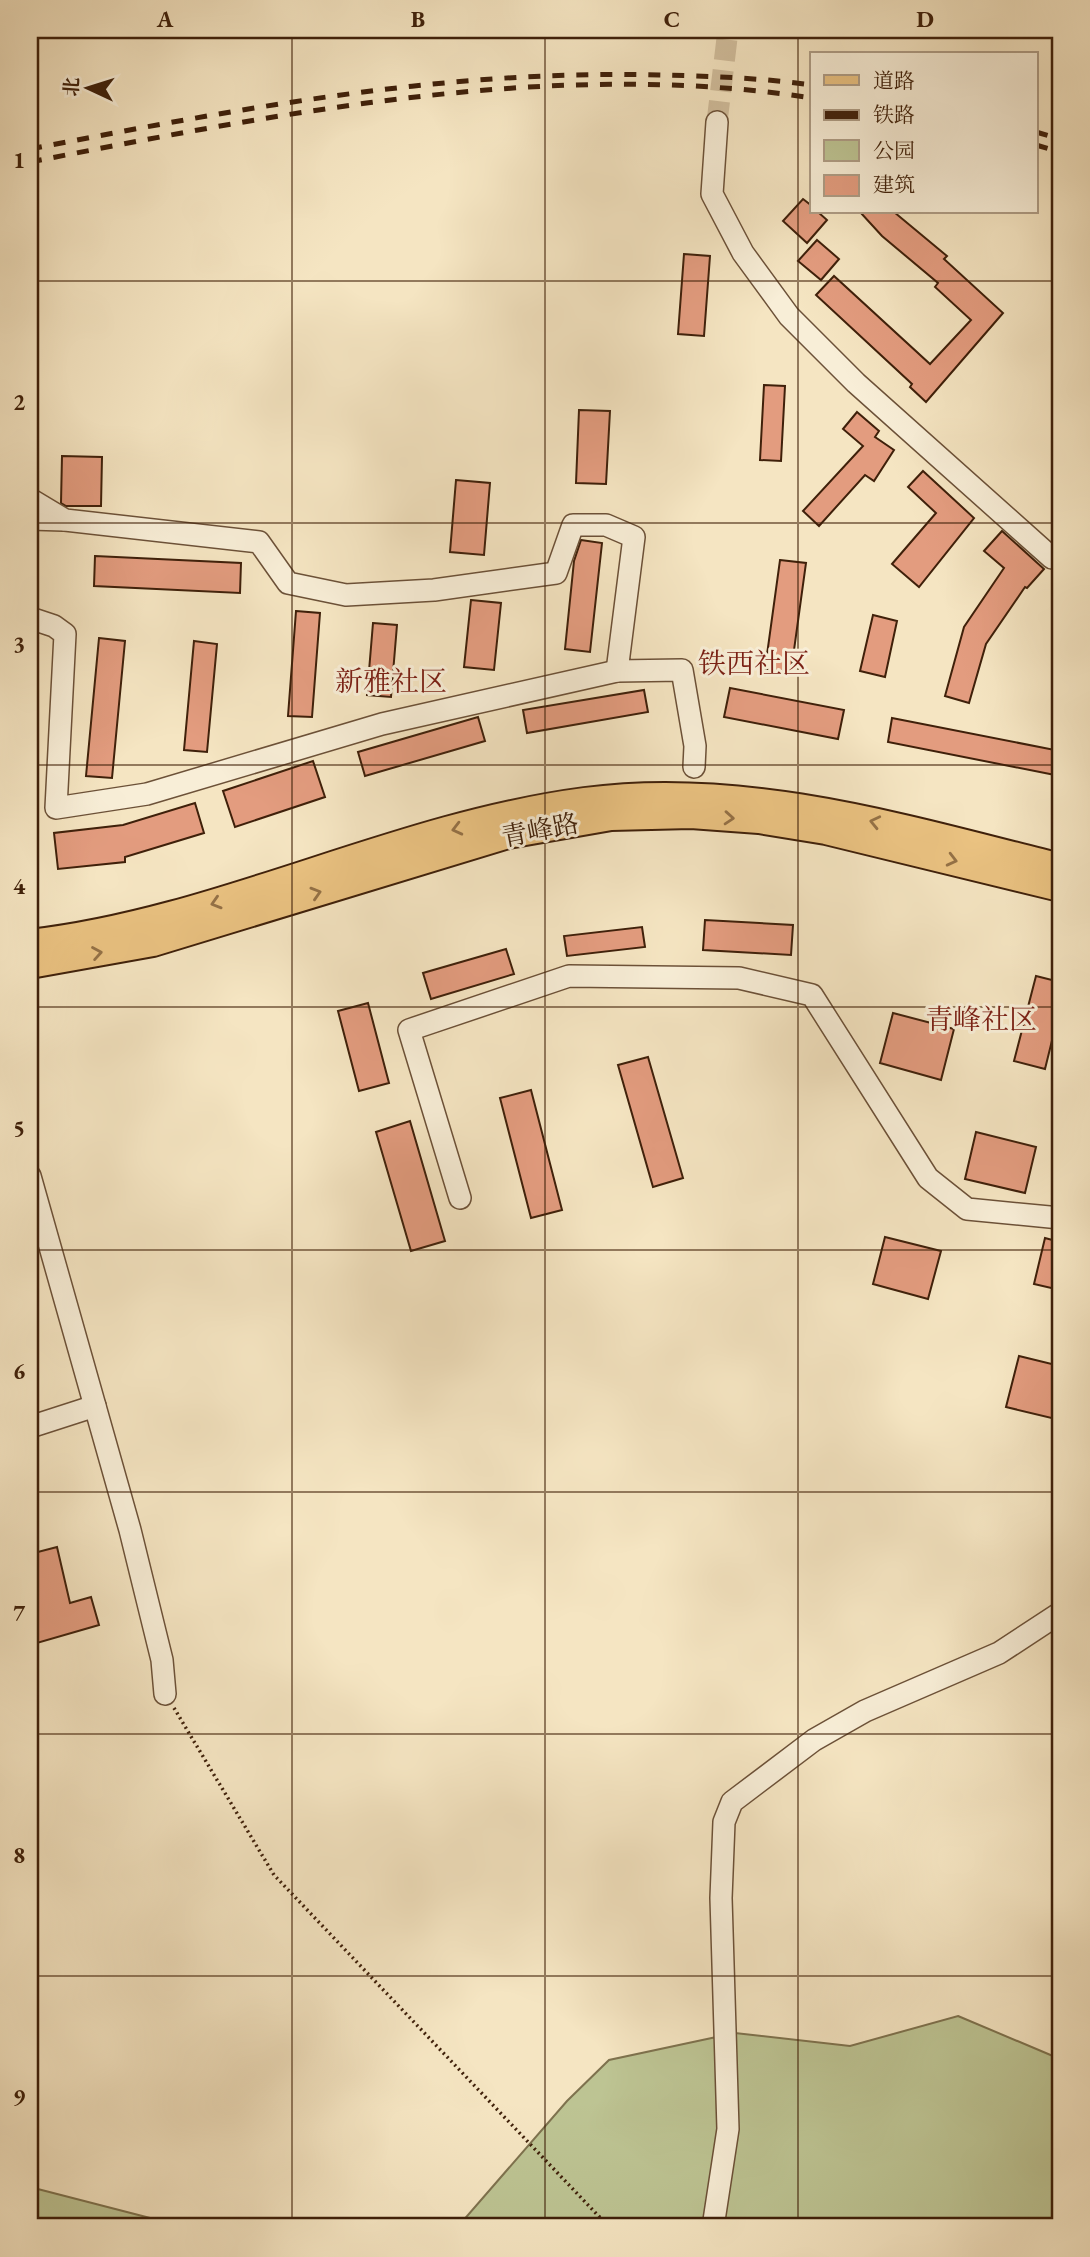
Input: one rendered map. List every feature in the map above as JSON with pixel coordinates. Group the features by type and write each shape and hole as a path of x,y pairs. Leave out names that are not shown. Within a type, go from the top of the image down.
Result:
{"main road":[{"name":"青峰路","path":"30,943 67,939 179,914 429,836 536,809 586,801 697,798 791,805 834,812 1060,867"},
{"name":"青峰路","path":"30,965 153,943 508,835 611,817 691,815 772,822 893,846 1060,888"}],"street":[{"path":"717,122 712,194 743,253 789,316 856,383 1052,558"},
{"path":"30,499 65,520"},
{"path":"30,519 65,520 259,542 288,583 346,595 434,590 556,573 573,525 606,525 634,537 617,671"},
{"path":"30,618 54,626 65,634 55,808 147,794 382,724 617,671 682,670 695,746 694,767"},
{"path":"460,1198 409,1030 569,976 739,978 812,995 928,1178 967,1209 1060,1217"},
{"path":"30,1176 140,1569 162,1660 165,1694"},
{"path":"30,1427 95,1406"},
{"path":"713,2227 728,2129 721,1898 724,1822 732,1802 814,1740 865,1711 999,1653 1060,1614"}],"path":[{"path":"165,1694 274,1875 609,2227"}],"green space":[{"path":"958,2016 1060,2059 1060,2227 464,2227 461,2223 567,2101 609,2060 735,2033 850,2046"},
{"path":"30,2187 185,2227 30,2227"}],"building":[{"path":"803,199 810,204 810,214 820,214 827,220 807,243 783,221"},
{"path":"862,214 896,214 947,256 944,259 1003,313 926,402 910,387 912,384 816,295 834,276 930,364 971,320 935,287 938,283 882,236"},
{"path":"817,240 839,259 821,280 798,261"},
{"path":"684,254 710,256 704,336 678,334"},
{"path":"764,385 785,386 781,461 760,460"},
{"path":"579,410 610,411 606,484 576,483"},
{"path":"857,412 879,431 875,437 894,450 874,481 865,475 819,526 803,511 863,446 843,429"},
{"path":"62,456 102,457 101,506 66,506 61,503"},
{"path":"923,471 974,518 919,587 892,564 936,513 908,487"},
{"path":"456,480 490,483 484,555 450,552"},
{"path":"1002,531 1044,569 1027,588 1025,587 986,644 969,703 945,696 964,627 1004,568 984,551"},
{"path":"581,540 602,543 590,652 565,649 574,561"},
{"path":"95,556 241,563 240,593 94,586"},
{"path":"780,560 806,563 791,672 765,669"},
{"path":"471,600 501,603 494,670 464,667"},
{"path":"296,611 320,613 312,717 288,716"},
{"path":"873,615 897,621 885,677 860,671"},
{"path":"373,623 397,625 391,697 367,695"},
{"path":"99,638 125,641 112,778 86,776"},
{"path":"194,641 217,644 207,752 184,750"},
{"path":"730,688 844,710 838,739 724,717"},
{"path":"644,690 648,712 527,733 523,710"},
{"path":"478,717 485,741 365,776 358,752"},
{"path":"892,718 1060,751 1060,776 888,742"},
{"path":"313,761 325,797 235,827 223,791"},
{"path":"195,803 204,833 125,857 125,862 58,869 54,833 123,825"},
{"path":"705,920 793,925 791,955 703,950"},
{"path":"642,927 645,947 567,956 564,936"},
{"path":"506,949 514,974 431,999 423,973"},
{"path":"1036,976 1060,982 1060,1008 1045,1069 1014,1061"},
{"path":"368,1003 389,1083 359,1091 338,1011"},
{"path":"893,1013 954,1029 941,1080 880,1063"},
{"path":"648,1057 683,1178 653,1187 618,1065"},
{"path":"531,1090 562,1210 531,1218 500,1098"},
{"path":"410,1121 445,1241 411,1251 376,1132"},
{"path":"976,1132 1036,1147 1025,1193 965,1179"},
{"path":"885,1237 941,1251 928,1299 873,1284"},
{"path":"1045,1238 1060,1242 1060,1290 1034,1284"},
{"path":"1019,1356 1060,1366 1060,1420 1006,1407"},
{"path":"57,1547 70,1603 91,1597 99,1625 30,1645 30,1554"}],"tunnel":[{"path":"717,122 728,30"}],"railway":[{"path":"30,149 264,106 421,85 500,78 659,75 810,85"},
{"path":"30,162 320,110 518,88 616,84 715,87 810,98"},
{"path":"1038,133 1060,139"},
{"path":"1038,146 1060,152"}],"district":[{"name":"铁西社区","path":"754,663"},
{"name":"新雅社区","path":"391,681"},
{"name":"青峰社区","path":"981,1019"}]}
